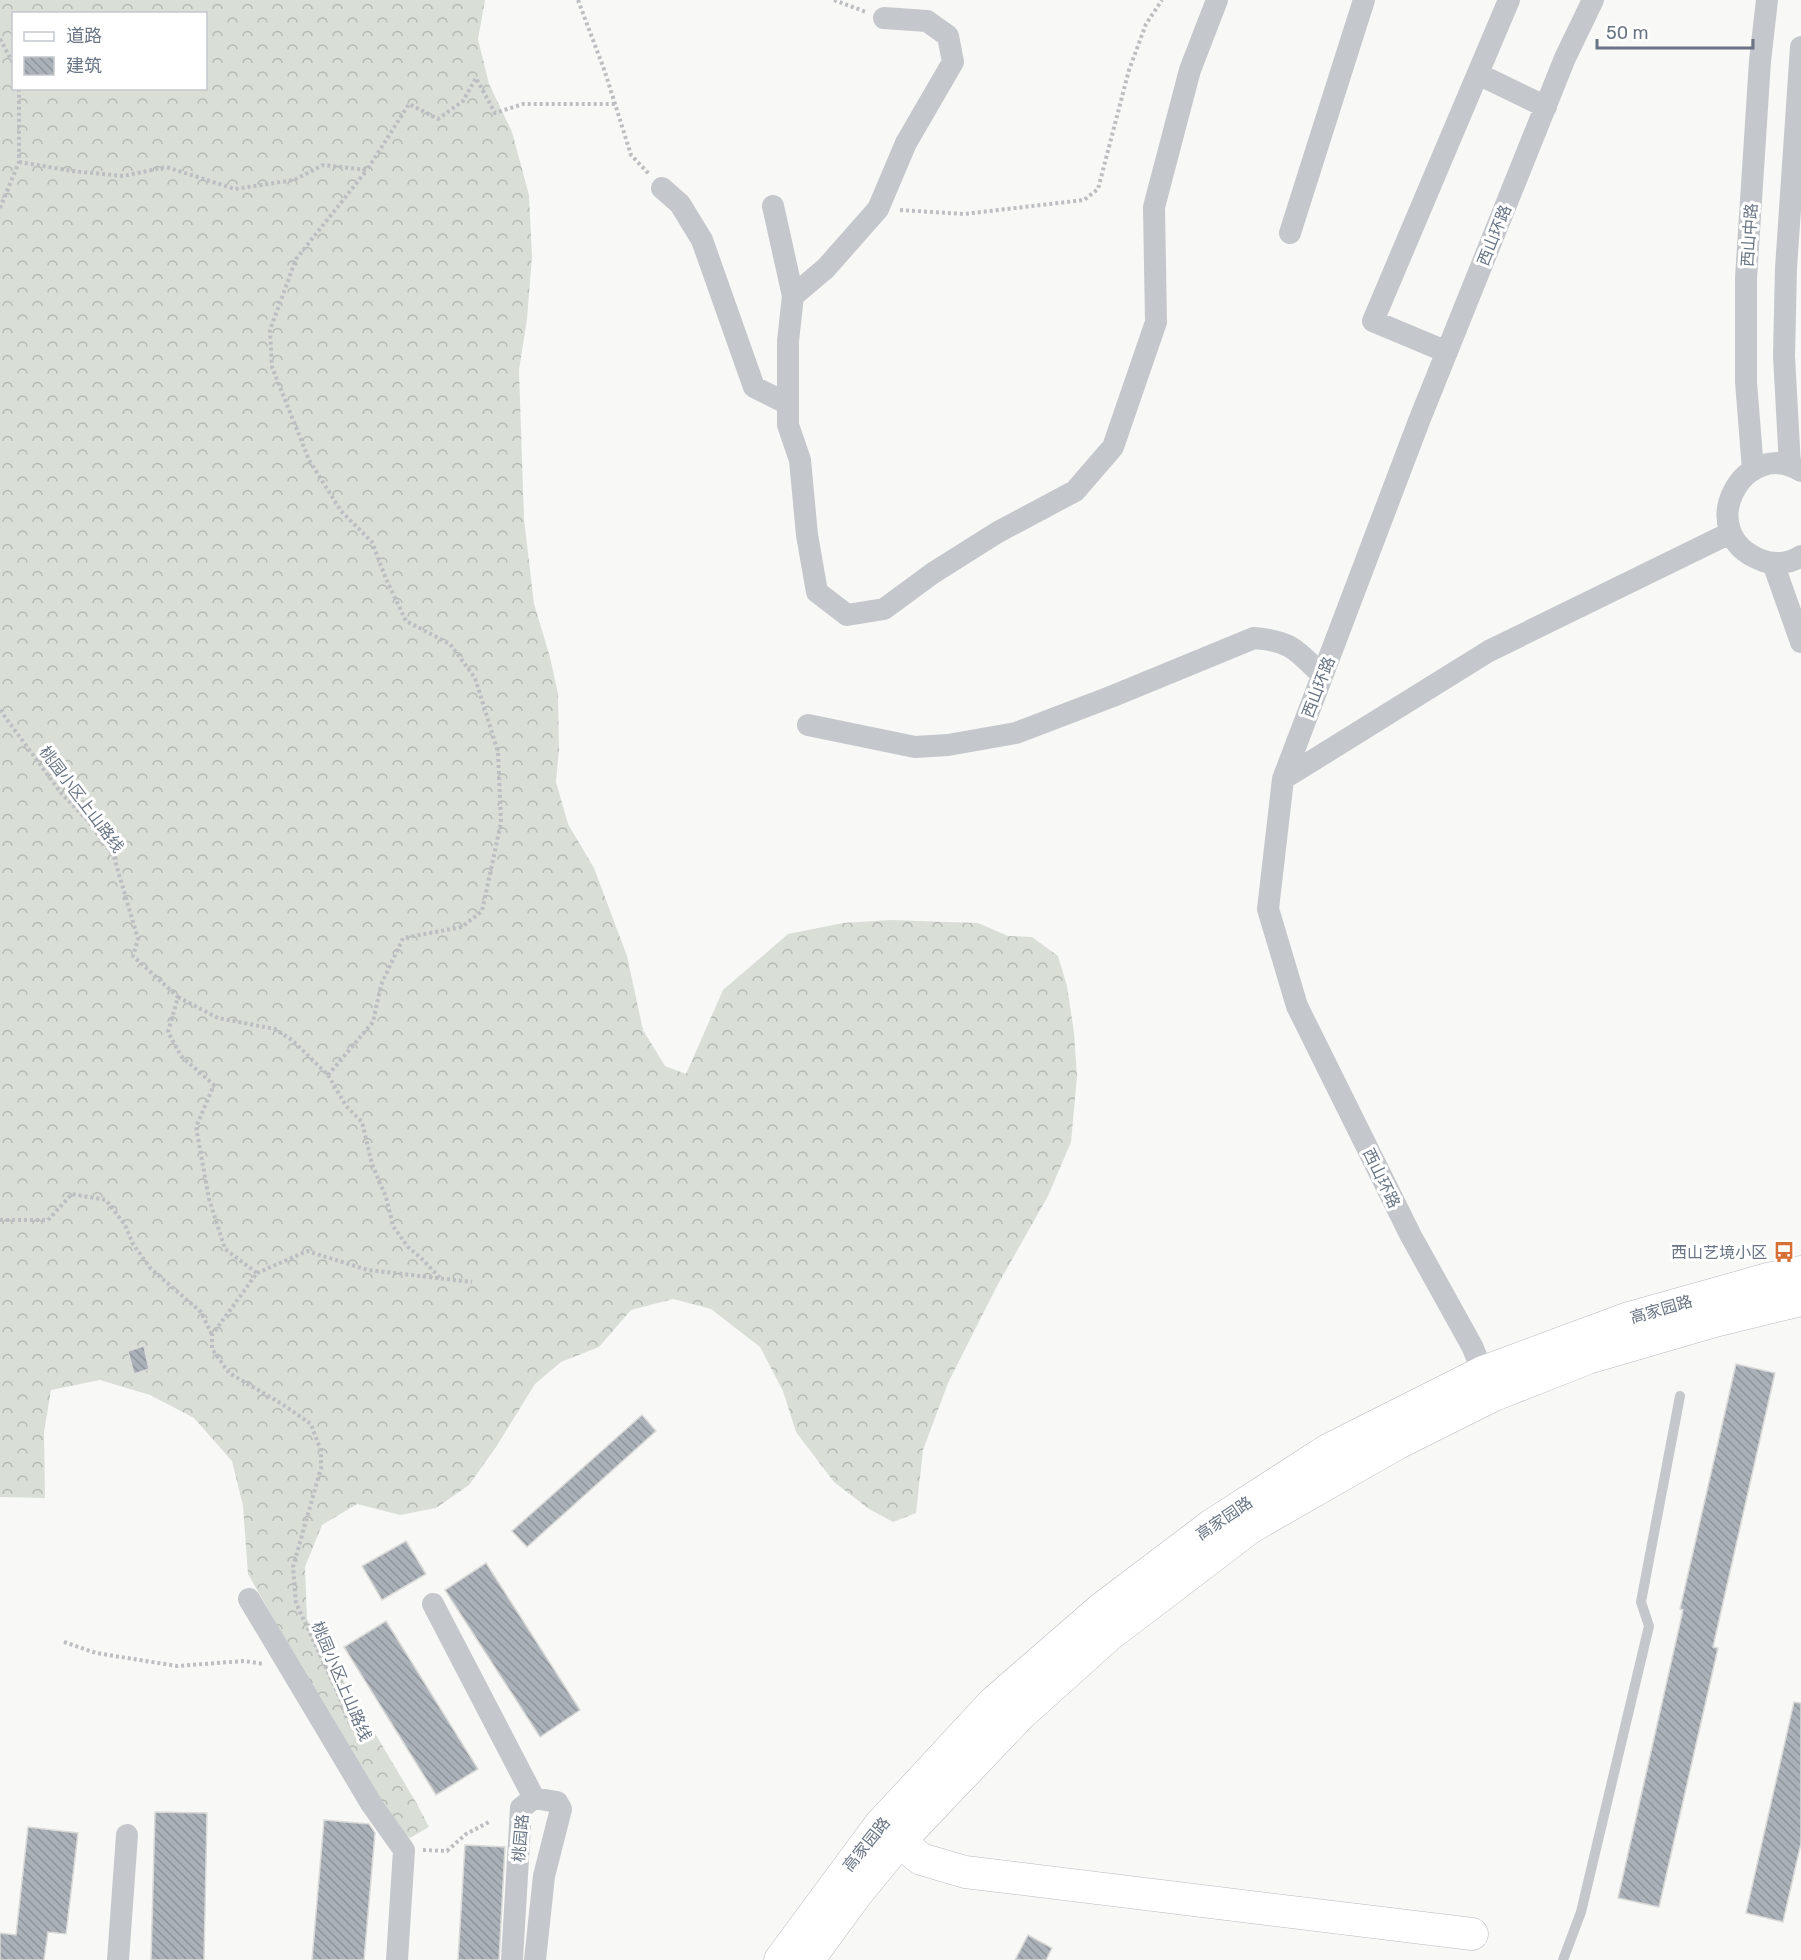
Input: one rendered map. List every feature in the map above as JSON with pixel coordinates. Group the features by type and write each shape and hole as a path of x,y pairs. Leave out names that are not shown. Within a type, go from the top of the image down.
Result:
{"main road":[{"name":"高家园路","path":"780,1960 889,1834 993,1703 1101,1609 1194,1539 1328,1450 1483,1372 1626,1319 1801,1272"},
{"name":"高家园路","path":"808,1960 858,1892 889,1834 1108,1636 1251,1527 1396,1444 1494,1395 1588,1358 1801,1300"},
{"path":"889,1834 921,1859 965,1872 1472,1934"}],"street":[{"path":"773,206 793,296 788,341 788,425 800,460 807,535 817,592 847,615 884,609 933,573 998,532 1075,490 1113,447 1156,322 1154,207 1190,70 1217,0"},
{"path":"1290,233 1364,0"},
{"path":"1447,352 1373,321 1509,0"},
{"name":"西山环路","path":"1483,1372 1472,1346 1411,1236 1297,1006 1268,909 1283,779 1447,352 1565,58 1593,0"},
{"name":"西山中路","path":"1753,470 1746,382 1746,278 1760,61 1767,0"},
{"path":"793,296 826,268 878,209 906,143 953,62 948,36 927,21 884,18"},
{"path":"1801,47 1786,279 1784,356 1795,468 1781,464 1767,465 1753,470 1741,479 1733,490 1728,504 1727,519 1730,533 1739,546 1751,556 1773,563 1782,563 1801,556"},
{"path":"1478,74 1545,107"},
{"path":"662,188 680,204 702,240 754,387 788,404"},
{"path":"1283,779 1489,651 1730,533"},
{"path":"1773,563 1801,642"},
{"path":"808,725 915,747 948,746 1016,733 1254,638 1276,639 1294,648 1322,675"},
{"path":"249,1599 372,1805 404,1850 397,1960"},
{"path":"432,1604 534,1798"},
{"name":"桃园路","path":"512,1960 521,1808 534,1798 557,1802 561,1809 544,1875 535,1960"},
{"path":"118,1960 127,1834"}],"lane":[{"path":"1563,1960 1581,1912 1649,1626 1641,1602 1680,1396"}],"path":[{"path":"578,0 631,155 662,188"},
{"path":"834,0 884,18"},
{"path":"878,209 964,214 1084,200 1098,189 1129,70 1146,24 1162,0"},
{"path":"0,39 12,61"},
{"path":"328,1075 374,1022 381,985 403,938 462,927 482,911 501,823 498,752 475,678 450,644 406,621 372,542 341,511 309,460 272,368 270,330 296,259 367,170 409,104 438,119 463,101 476,78 495,113 523,104 615,104"},
{"path":"0,208 19,162 19,90"},
{"path":"19,162 72,171 123,176 166,167 235,189 294,180 323,165 367,170"},
{"name":"桃园小区上山路线","path":"0,710 62,793 89,822 114,857 138,939 133,956 178,997"},
{"path":"257,1273 225,1249 209,1199 196,1127 214,1085 181,1056 168,1032 178,997 218,1018 275,1029 292,1040 328,1075 346,1106 362,1122 372,1164 386,1197 393,1226 408,1247 440,1278"},
{"name":"桃园小区上山路线","path":"0,1220 48,1220 72,1194 106,1200 125,1225 134,1244 151,1269 201,1312 212,1335 212,1349 229,1373 311,1424 321,1451 321,1468 293,1567 296,1603 344,1707 347,1723"},
{"path":"212,1335 257,1273 308,1251 368,1270 472,1282"},
{"path":"64,1642 96,1653 177,1666 244,1661 290,1668"},
{"path":"404,1850 447,1851 466,1834 489,1822"}],"green space":[{"path":"0,0 485,0 478,39 489,84 512,132 529,195 532,256 527,319 519,370 524,519 534,604 550,657 558,694 559,749 556,782 568,824 594,868 627,956 643,1030 665,1066 686,1074 723,990 788,934 843,923 891,920 978,923 1008,936 1032,937 1058,956 1067,986 1077,1076 1071,1142 1048,1196 997,1286 948,1383 923,1450 916,1513 893,1522 869,1509 834,1482 796,1432 783,1391 760,1347 711,1309 673,1299 631,1310 599,1347 561,1362 535,1384 496,1447 469,1485 436,1508 400,1515 357,1504 322,1525 305,1567 307,1619 429,1827 410,1838 392,1825 248,1574 243,1506 232,1461 194,1418 150,1395 100,1380 51,1390 44,1432 45,1498 0,1497"}],"building":[{"path":"144,1346 149,1369 134,1374 128,1351"},
{"path":"1736,1364 1775,1373 1713,1647 1718,1648 1659,1907 1618,1898 1683,1610 1680,1609"},
{"path":"642,1415 656,1431 527,1547 512,1531"},
{"path":"406,1541 426,1574 382,1600 362,1566"},
{"path":"486,1563 580,1710 540,1737 445,1590"},
{"path":"386,1621 478,1769 436,1795 344,1647"},
{"path":"1794,1702 1801,1703 1801,1843 1783,1922 1746,1913"},
{"path":"155,1812 207,1813 204,1960 151,1960"},
{"path":"324,1820 369,1824 375,1833 364,1960 312,1960"},
{"path":"28,1827 78,1833 66,1934 48,1932 44,1960 0,1960 0,1933 16,1935"},
{"path":"465,1845 505,1847 499,1960 458,1960"},
{"path":"1028,1935 1052,1948 1046,1960 1015,1960"}],"place":[{"name":"西山艺境小区","path":"1784,1252"}]}
